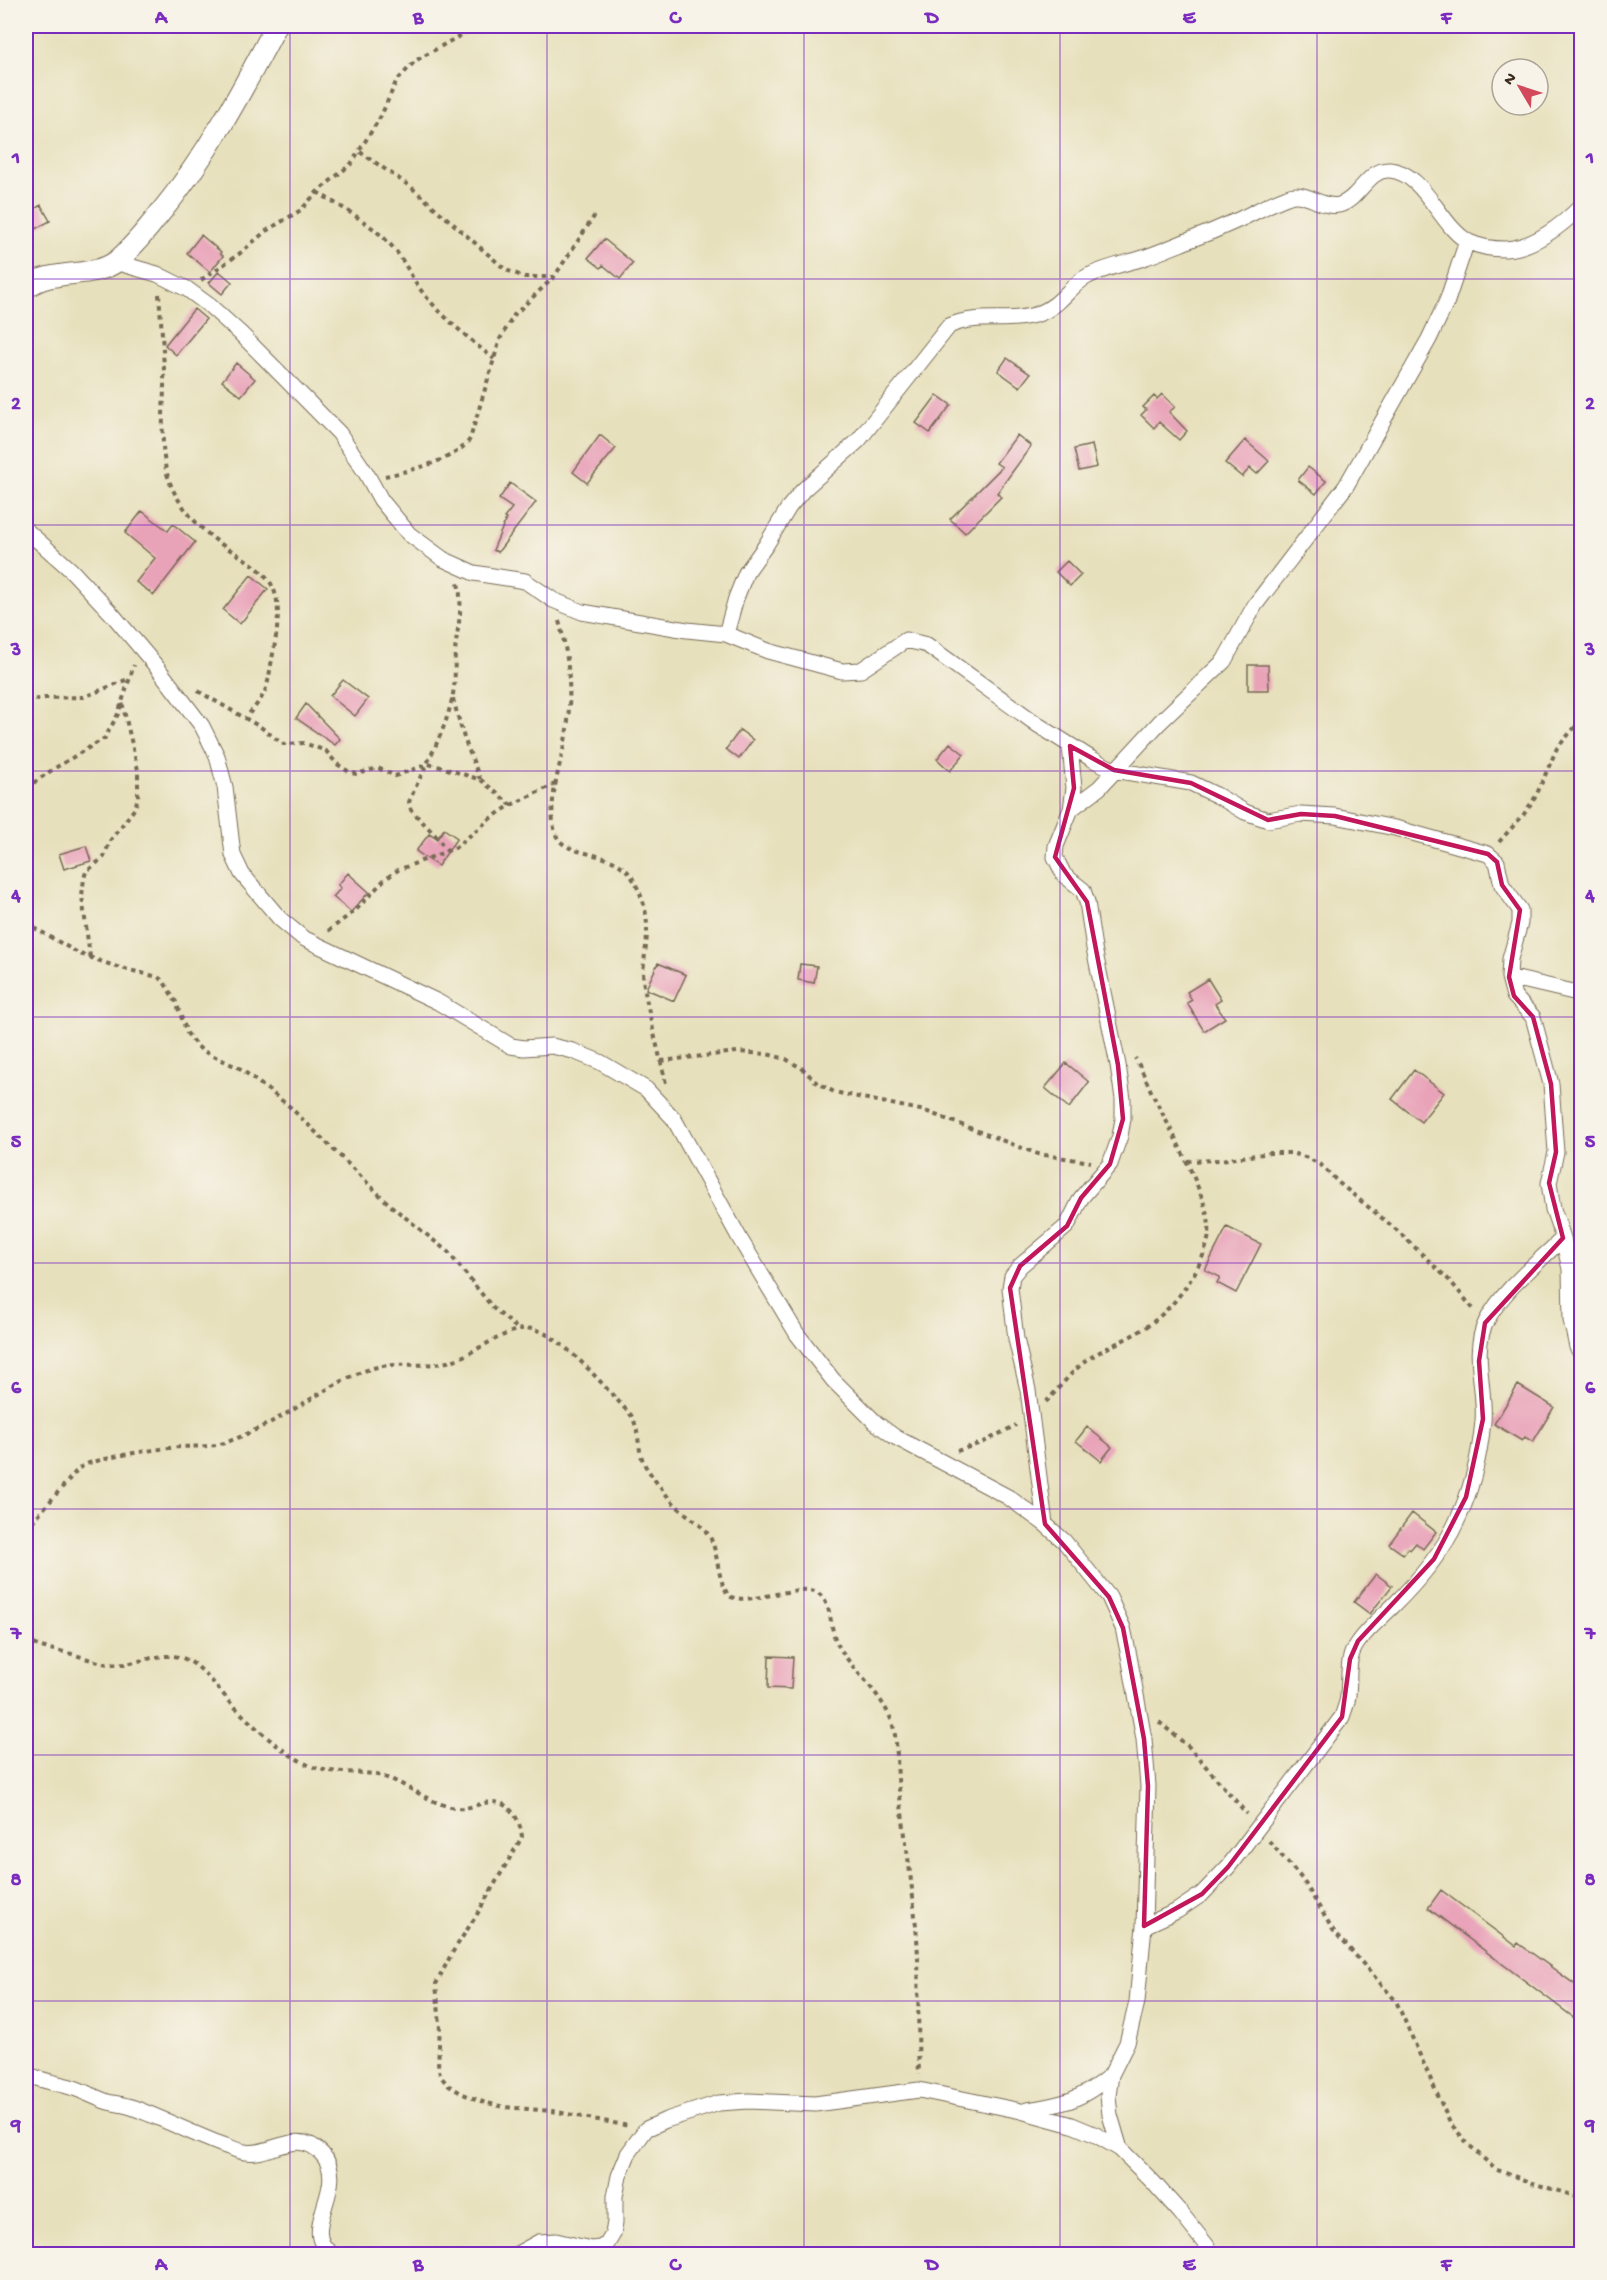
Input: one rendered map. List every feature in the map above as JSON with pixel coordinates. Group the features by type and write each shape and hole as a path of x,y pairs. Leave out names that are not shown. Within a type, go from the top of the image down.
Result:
{"street":[{"path":"26,288 50,276 89,271 115,262 138,240 200,162 225,122 276,26"},
{"path":"726,634 746,573 789,507 810,484 858,441 949,326 961,320 1024,319 1046,311 1085,277 1235,222 1288,196 1298,194 1310,196 1324,204 1336,206 1347,202 1380,171 1389,170 1400,173 1413,181 1467,241 1482,247 1513,249 1531,244 1572,215 1581,205"},
{"path":"1071,809 1087,799 1159,723 1224,660 1255,605 1346,486 1429,339 1447,301 1467,241"},
{"path":"115,262 157,274 187,289 240,333 339,433 381,500 409,534 443,559 474,573 525,581 553,600 582,612 666,627 726,634 768,651 842,670 861,670 906,640 927,645 1000,700 1070,746 1114,770 1191,783 1218,795 1245,812 1268,820 1301,814 1335,816 1395,828 1488,854 1497,862 1502,885 1520,910 1520,923 1510,959 1509,977 1514,996 1533,1017 1551,1084 1556,1152 1549,1184 1553,1209 1570,1269 1571,1320 1581,1355"},
{"path":"26,530 71,570 140,647 202,726 217,756 225,787 233,855 242,874 280,919 303,938 438,1002 511,1046 524,1048 552,1046 573,1051 600,1062 646,1089 674,1119 740,1239 797,1334 833,1380 876,1423 895,1437 1008,1497 1045,1524 1064,1541 1109,1597 1123,1628 1144,1739 1148,1786 1144,1926 1137,2002 1127,2043 1111,2075 1108,2096 1110,2115 1120,2149"},
{"path":"1045,1524 1031,1416 1012,1311 1010,1288 1012,1276 1031,1256 1067,1226 1081,1198 1110,1164 1120,1136 1123,1119 1123,1099 1118,1065 1087,902 1083,890 1064,875 1055,857 1056,846 1071,809 1074,788 1070,746"},
{"path":"1509,977 1581,994"},
{"path":"1144,1926 1177,1911 1202,1894 1228,1867 1342,1717 1348,1697 1350,1659 1358,1641 1400,1599 1434,1559 1456,1523 1466,1497 1479,1447 1483,1419 1479,1361 1485,1323 1512,1289 1563,1238"},
{"path":"26,2074 109,2102 125,2105 182,2130 244,2152 257,2152 285,2142 300,2142 311,2146 322,2154 330,2171 330,2192 318,2235 320,2244 332,2254"},
{"path":"1021,2111 1068,2103 1095,2088 1111,2075"},
{"path":"517,2254 540,2242 556,2241 591,2249 608,2244 615,2222 615,2196 619,2176 635,2142 646,2129 666,2120 719,2103 749,2101 815,2104 919,2090 1021,2111 1072,2125 1096,2135 1120,2149 1180,2212 1211,2254"}],"path":[{"path":"187,289 225,264 266,231 293,216 317,192 351,164 381,116 403,72 430,50 477,26"},
{"path":"360,152 411,187 506,270 525,277 554,277"},
{"path":"317,192 381,235 396,250 420,289 442,315 494,359"},
{"path":"366,473 386,476 446,457 465,447 470,438 500,339 514,315 554,277 595,215"},
{"path":"157,274 164,371 164,453 169,480 180,501 198,525 213,539 268,579 277,601 278,621 268,687 262,699 245,718"},
{"path":"448,852 409,807 437,744 453,697 456,672 455,651 462,603 454,564"},
{"path":"553,600 567,651 570,689 567,728 556,784 553,821 555,834 560,842 570,849 604,856 618,862 634,880 646,911 648,932 643,984 667,1088"},
{"path":"26,788 54,768 105,738 118,714 140,647"},
{"path":"26,701 84,697 130,678"},
{"path":"190,686 245,718 283,744 304,743 326,751 337,764 351,773 357,774 378,768 395,776 428,764 481,780 511,805"},
{"path":"453,697 464,738 481,780"},
{"path":"90,957 82,896 84,878 86,872 104,857 110,841 135,808 138,797 138,770 122,702"},
{"path":"1488,854 1524,814 1536,796 1557,748 1581,719"},
{"path":"314,944 356,910 384,880 398,870 448,852 490,818 511,805 556,784"},
{"path":"26,923 90,957 137,973 158,977 165,982 176,1002 187,1034 195,1044 203,1051 241,1069 289,1106 390,1205 448,1252 493,1308 519,1329"},
{"path":"949,1452 964,1450 984,1442 1031,1416 1086,1361 1154,1322 1180,1296 1192,1277 1209,1233 1206,1213 1187,1161 1130,1049"},
{"path":"661,1061 737,1052 767,1054 786,1059 816,1082 834,1092 925,1111 1038,1154 1110,1164"},
{"path":"1187,1161 1221,1160 1270,1153 1292,1153 1308,1158 1322,1166 1346,1189 1400,1232 1451,1282 1485,1323"},
{"path":"26,1529 79,1468 89,1463 171,1448 208,1447 225,1443 275,1420 328,1389 363,1372 393,1365 447,1363 519,1329 530,1328 541,1331 571,1353 631,1415 635,1421 640,1454 644,1464 678,1508 701,1526 710,1537 716,1552 723,1589 729,1596 742,1599 812,1590 819,1593 829,1612 838,1646 883,1704 890,1718 894,1733 898,1788 911,1868 917,1938 919,2090"},
{"path":"26,1639 46,1649 107,1665 164,1656 180,1657 195,1665 247,1719 279,1745 309,1765 325,1770 368,1772 460,1809 486,1802 496,1802 507,1807 521,1827 522,1837 436,1984 440,2024 438,2067 441,2077 449,2086 483,2102 504,2107 562,2112 646,2129"},
{"path":"1137,1700 1159,1723 1190,1748 1303,1880 1333,1930 1396,2001 1450,2123 1468,2145 1495,2169 1581,2198"}],"highlighted area":[{"path":"1070,746 1114,770 1191,783 1268,820 1301,814 1335,816 1488,854 1497,862 1502,885 1520,910 1509,977 1514,996 1533,1017 1551,1084 1556,1152 1549,1183 1563,1238 1485,1323 1479,1361 1483,1419 1466,1497 1434,1559 1358,1641 1350,1659 1342,1717 1228,1867 1202,1894 1144,1926 1148,1786 1144,1739 1123,1628 1109,1597 1045,1524 1010,1288 1020,1266 1067,1226 1081,1198 1110,1164 1123,1119 1118,1065 1087,902 1055,857 1074,788"}],"building":[{"path":"41,205 50,221 26,234 26,214"},
{"path":"201,235 223,256 210,272 187,253"},
{"path":"604,239 633,263 620,279 603,265 601,268 588,258"},
{"path":"219,271 232,282 222,294 209,283"},
{"path":"194,309 206,319 176,355 165,345"},
{"path":"1007,358 1030,374 1020,387 998,371"},
{"path":"236,363 255,379 241,396 222,381"},
{"path":"1162,394 1175,407 1169,412 1187,431 1179,440 1159,422 1154,428 1141,415 1146,410 1143,407 1154,396 1157,399"},
{"path":"937,395 951,405 930,433 916,423"},
{"path":"600,435 616,448 587,483 573,472"},
{"path":"1017,435 1031,446 997,493 1001,497 965,533 950,519 1002,467 996,463"},
{"path":"1245,440 1269,461 1257,474 1250,468 1242,477 1225,463"},
{"path":"1092,445 1097,467 1079,471 1074,449"},
{"path":"1308,467 1326,481 1316,494 1298,480"},
{"path":"510,483 536,502 498,552 493,550 506,519 504,518 512,508 499,499"},
{"path":"142,511 168,531 173,524 195,542 154,595 136,582 155,558 125,533"},
{"path":"1067,561 1081,575 1070,586 1056,572"},
{"path":"251,575 268,589 240,624 223,610"},
{"path":"1248,665 1268,665 1269,690 1248,690"},
{"path":"343,680 368,699 355,716 330,696"},
{"path":"306,704 340,739 335,745 296,718"},
{"path":"740,730 753,740 739,759 726,749"},
{"path":"950,743 964,754 950,771 937,759"},
{"path":"444,829 457,838 438,866 416,851 429,834 437,839"},
{"path":"86,846 91,861 64,869 59,854"},
{"path":"348,873 369,892 351,912 333,897 341,888 338,885"},
{"path":"658,963 686,975 674,1001 646,989"},
{"path":"800,964 817,966 814,983 798,980"},
{"path":"1208,979 1221,1000 1215,1004 1225,1018 1204,1031 1187,1003 1192,1000 1187,992"},
{"path":"1066,1063 1089,1082 1069,1108 1045,1088"},
{"path":"1414,1070 1444,1093 1421,1122 1392,1099"},
{"path":"1227,1227 1261,1244 1236,1293 1217,1283 1220,1277 1205,1270"},
{"path":"1518,1385 1554,1407 1533,1442 1525,1437 1522,1441 1494,1424"},
{"path":"1087,1427 1112,1447 1101,1461 1076,1441"},
{"path":"1412,1513 1436,1532 1423,1549 1416,1543 1403,1554 1389,1544"},
{"path":"1376,1574 1392,1586 1370,1614 1354,1602"},
{"path":"769,1656 793,1657 791,1689 768,1688"},
{"path":"1441,1890 1516,1946 1518,1943 1581,1989 1581,2023 1428,1908"}]}
